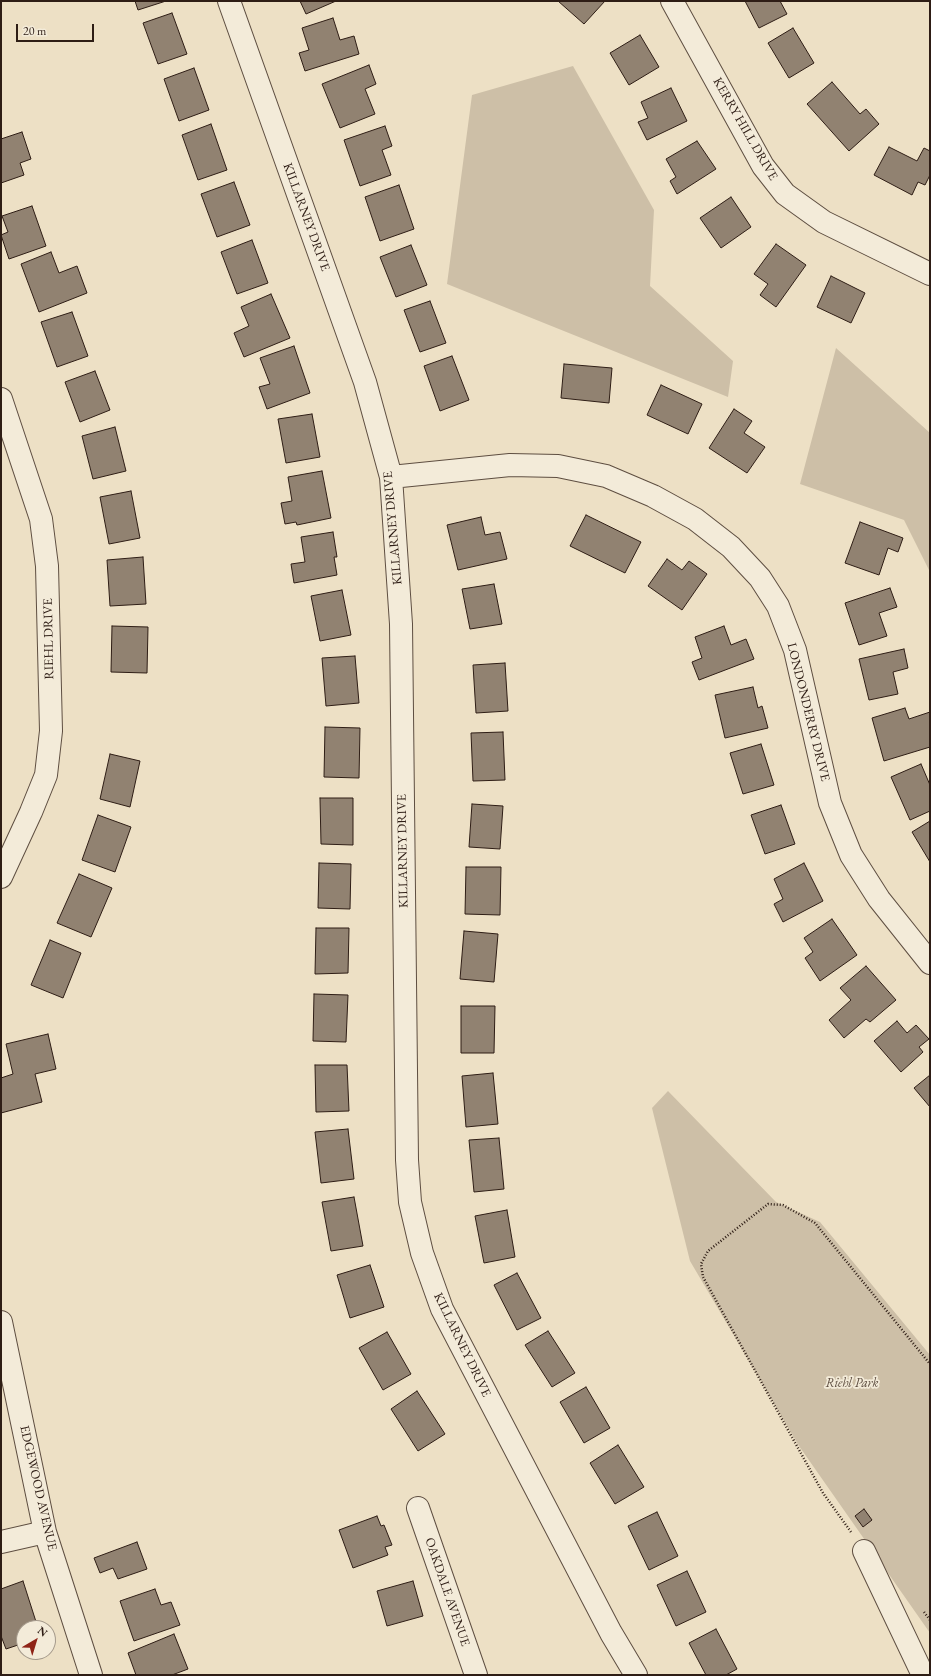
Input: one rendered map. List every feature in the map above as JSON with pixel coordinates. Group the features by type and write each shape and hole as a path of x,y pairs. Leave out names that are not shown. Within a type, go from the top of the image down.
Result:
{"street":[{"name":"KILLARNEY DRIVE","path":"229,1 365,382 391,477 400,624 407,1160 410,1202 422,1253 442,1309 611,1634 636,1675"},
{"name":"KERRY HILL DRIVE","path":"672,1 763,166 785,194 824,222 930,274"},
{"name":"RIEHL DRIVE","path":"1,399 41,519 47,566 51,731 46,775 31,812 1,877"},
{"name":"LONDONDERRY DRIVE","path":"391,477 510,465 565,467 606,476 653,496 695,519 731,547 760,578 778,606 795,650 830,803 851,855 879,899 930,963"},
{"name":"EDGEWOOD AVENUE","path":"1,1322 45,1532 91,1675"},
{"name":"OAKDALE AVENUE","path":"418,1508 476,1675"},
{"path":"1,1542 45,1532"},
{"path":"864,1551 923,1675"}],"path":[{"path":"864,1551 823,1493 703,1277 701,1264 708,1251 768,1204 782,1204 815,1223 930,1364"},
{"path":"924,1612 930,1620"}],"green space":[{"path":"573,66 654,210 650,286 733,361 728,397 447,284 472,95"},
{"path":"836,348 930,433 930,572 904,520 800,484"},
{"name":"Riehl Park","path":"668,1091 776,1202 820,1222 930,1355 930,1633 799,1446 690,1261 652,1108"}],"building":[{"path":"135,1 166,1 138,10"},
{"path":"300,1 336,1 306,14"},
{"path":"558,1 605,1 584,24"},
{"path":"745,1 780,1 787,14 759,28"},
{"path":"172,13 187,54 158,64 143,23"},
{"path":"333,18 340,40 354,36 359,54 305,71 299,53 309,50 302,28"},
{"path":"793,28 814,63 789,78 768,43"},
{"path":"640,35 659,67 629,85 610,53"},
{"path":"369,65 376,84 365,89 375,114 340,128 322,84"},
{"path":"194,68 209,110 179,121 164,79"},
{"path":"832,82 860,114 866,109 879,124 849,151 807,104"},
{"path":"671,88 687,121 647,140 638,122 648,118 641,102"},
{"path":"211,124 227,170 198,180 182,135"},
{"path":"385,126 392,146 382,150 391,175 360,186 344,140"},
{"path":"22,132 31,159 20,163 24,175 1,183 1,139"},
{"path":"697,141 716,169 677,194 670,181 676,177 666,159"},
{"path":"889,147 917,161 924,148 930,151 930,175 925,185 918,182 912,195 874,175"},
{"path":"234,182 250,225 217,237 201,194"},
{"path":"399,185 414,229 380,241 365,197"},
{"path":"731,197 751,227 721,248 700,218"},
{"path":"32,206 46,246 9,259 1,235 8,232 2,216"},
{"path":"252,240 268,283 237,294 221,252"},
{"path":"776,244 806,265 776,307 760,295 768,284 754,274"},
{"path":"411,245 427,285 396,297 380,257"},
{"path":"51,252 59,273 77,266 87,293 39,312 21,264"},
{"path":"831,276 865,293 851,323 817,307"},
{"path":"271,294 290,338 244,357 234,333 249,326 241,307"},
{"path":"430,301 446,343 420,352 404,310"},
{"path":"72,312 88,356 57,367 41,322"},
{"path":"294,346 310,393 267,409 259,387 270,384 260,358"},
{"path":"452,356 469,400 440,411 424,366"},
{"path":"564,364 612,368 609,403 561,398"},
{"path":"95,371 110,410 80,422 65,382"},
{"path":"661,385 702,404 688,434 647,415"},
{"path":"734,409 752,421 744,433 765,447 747,473 709,448"},
{"path":"312,414 320,457 286,463 278,419"},
{"path":"115,427 126,471 93,479 82,436"},
{"path":"322,471 331,518 297,525 296,522 285,524 281,503 292,501 288,477"},
{"path":"131,491 140,538 109,544 100,497"},
{"path":"586,515 641,542 625,573 570,546"},
{"path":"481,517 485,535 500,532 507,559 458,570 447,525"},
{"path":"860,522 903,538 898,552 888,548 879,575 845,563"},
{"path":"333,532 337,557 334,557 337,575 294,583 291,564 305,562 301,537"},
{"path":"143,557 146,604 110,606 107,560"},
{"path":"667,559 682,570 689,561 707,574 682,610 648,586"},
{"path":"494,584 502,624 470,629 462,589"},
{"path":"890,588 897,607 879,613 887,636 859,645 845,603"},
{"path":"342,590 351,635 320,641 311,596"},
{"path":"112,626 148,627 147,673 111,672"},
{"path":"724,626 731,645 746,639 754,659 699,680 692,662 702,658 695,637"},
{"path":"904,649 908,668 893,672 898,694 869,700 859,659"},
{"path":"355,656 359,703 326,706 322,658"},
{"path":"505,663 508,711 476,713 473,665"},
{"path":"753,687 758,708 762,706 768,728 725,738 715,695"},
{"path":"905,708 909,719 930,712 930,747 884,761 872,718"},
{"path":"325,727 360,728 359,778 324,777"},
{"path":"503,732 505,780 473,781 471,733"},
{"path":"761,744 774,785 743,794 730,753"},
{"path":"110,754 140,761 130,807 100,799"},
{"path":"921,764 930,785 930,811 910,820 891,777"},
{"path":"320,798 353,798 353,845 321,844"},
{"path":"472,804 503,806 500,849 469,847"},
{"path":"781,805 795,844 765,854 751,815"},
{"path":"98,815 131,827 115,872 82,860"},
{"path":"930,821 930,862 912,832"},
{"path":"319,863 351,864 350,909 318,908"},
{"path":"804,863 823,901 783,922 774,904 783,899 774,879"},
{"path":"466,867 501,867 500,915 465,914"},
{"path":"79,874 112,888 91,937 57,923"},
{"path":"832,919 857,955 820,981 805,958 813,952 804,938"},
{"path":"316,928 349,928 348,973 315,974"},
{"path":"464,931 498,934 494,982 460,979"},
{"path":"50,940 81,953 63,998 31,985"},
{"path":"866,966 896,1000 870,1022 866,1019 844,1038 829,1020 851,1000 840,988"},
{"path":"314,994 348,995 346,1042 313,1041"},
{"path":"461,1006 495,1006 494,1053 461,1053"},
{"path":"897,1021 907,1033 916,1025 929,1039 919,1047 923,1052 901,1072 874,1041"},
{"path":"48,1034 56,1069 35,1074 42,1102 1,1113 1,1078 13,1074 6,1044"},
{"path":"315,1065 347,1065 349,1111 316,1112"},
{"path":"493,1073 498,1124 466,1127 462,1076"},
{"path":"930,1075 930,1107 914,1088"},
{"path":"348,1129 354,1179 321,1183 315,1132"},
{"path":"499,1138 504,1189 474,1192 469,1140"},
{"path":"354,1197 363,1246 331,1251 322,1202"},
{"path":"507,1210 515,1257 484,1263 475,1216"},
{"path":"370,1265 384,1307 350,1318 337,1275"},
{"path":"517,1273 541,1318 517,1330 494,1285"},
{"path":"548,1331 575,1373 552,1387 525,1345"},
{"path":"387,1332 411,1374 383,1390 359,1348"},
{"path":"586,1387 610,1428 584,1443 560,1402"},
{"path":"417,1391 445,1434 418,1451 391,1409"},
{"path":"618,1445 644,1487 615,1504 590,1463"},
{"path":"864,1509 872,1520 863,1527 855,1516"},
{"path":"657,1512 678,1556 649,1570 628,1526"},
{"path":"377,1516 381,1526 384,1525 392,1545 385,1547 388,1555 353,1568 339,1530"},
{"path":"137,1542 147,1569 118,1579 113,1568 100,1573 94,1558"},
{"path":"687,1571 706,1612 676,1626 657,1585"},
{"path":"23,1581 35,1620 16,1620 16,1646 6,1649 1,1636 1,1589"},
{"path":"413,1581 423,1616 387,1626 377,1591"},
{"path":"155,1589 161,1605 171,1602 180,1625 134,1641 120,1601"},
{"path":"716,1629 737,1669 726,1675 706,1675 689,1643"},
{"path":"174,1634 188,1669 172,1675 136,1675 128,1653"}]}
